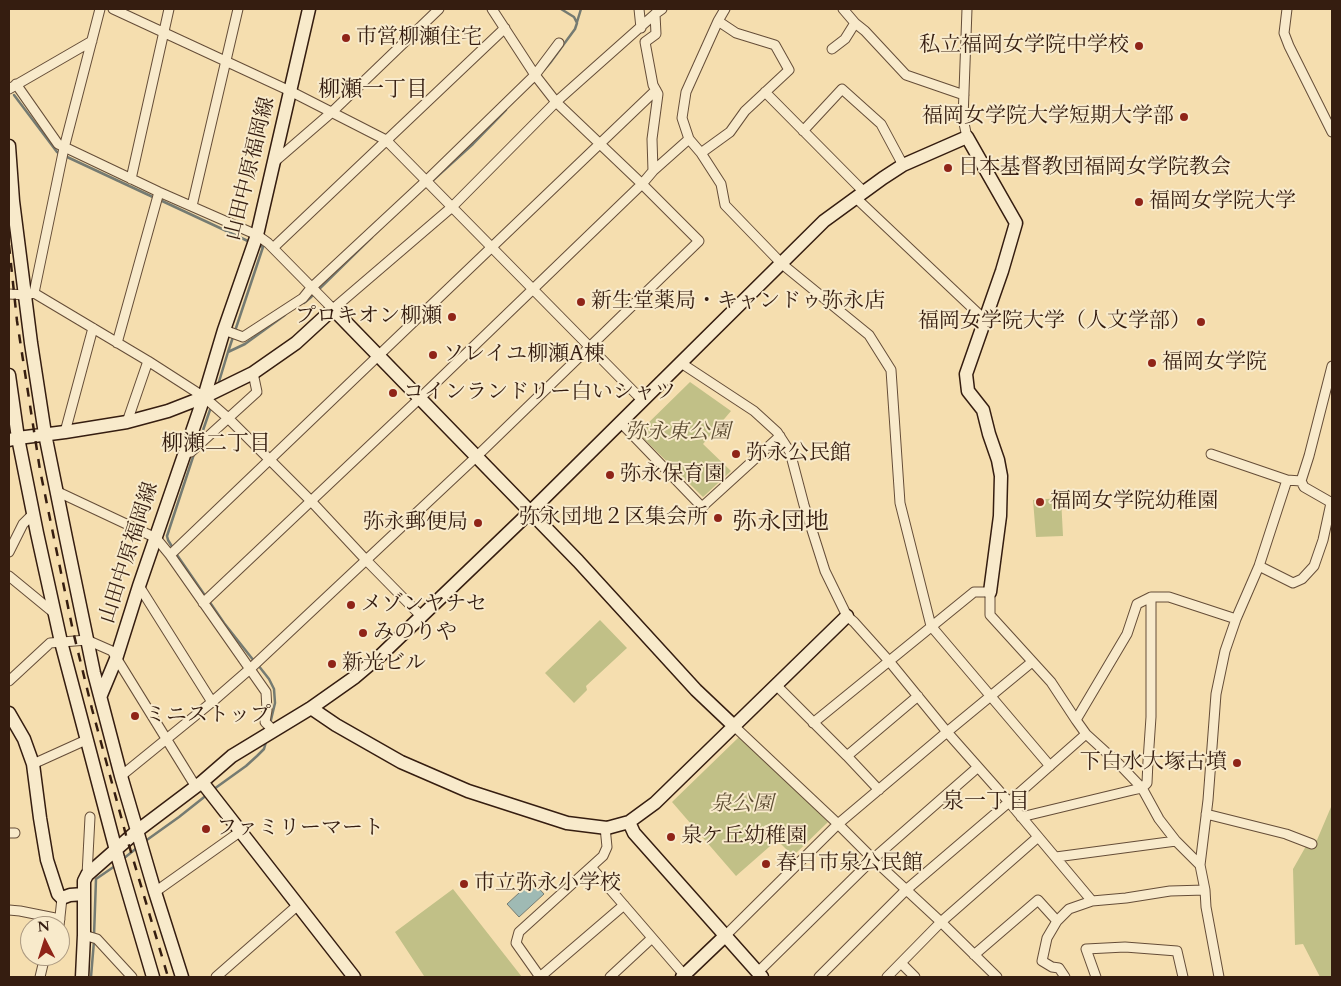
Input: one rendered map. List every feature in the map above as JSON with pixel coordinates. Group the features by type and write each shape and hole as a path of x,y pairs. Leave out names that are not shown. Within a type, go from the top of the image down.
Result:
{"street":[{"path":"30,294 64,148 100,9"},
{"path":"113,9 290,91 386,140 643,401"},
{"path":"131,179 169,9"},
{"path":"192,206 238,9"},
{"name":"山田中原福岡線","path":"101,695 116,659 156,538 188,453 212,397 255,241 309,9"},
{"path":"273,163 332,112 439,9"},
{"path":"121,776 260,660 476,456 699,241 556,102 537,78 492,9"},
{"path":"639,9 640,28"},
{"path":"725,9 686,92 682,118 689,139 721,184 724,206 782,264 869,335 891,370 900,503 931,626 1050,766"},
{"path":"843,9 906,75 964,95"},
{"path":"967,9 963,119 967,137 1016,223 966,374 968,392 983,410 1001,476 1000,516 990,592 990,615 1051,682 1086,734 1142,788 1159,819 1176,841 1200,865"},
{"path":"1287,9 1284,33 1332,132"},
{"path":"13,439 127,422 168,411 212,397 253,373 296,343 332,309 452,207 556,102 659,11"},
{"path":"652,171 652,139 658,94 653,85 645,42 656,34 659,11"},
{"path":"701,154 730,132 746,111 789,70 775,45 736,33 718,21"},
{"path":"832,50 845,39 855,23"},
{"path":"273,248 505,28"},
{"path":"92,41 12,86 58,144 158,192 192,206 255,241 268,243 578,561 696,690 997,977"},
{"path":"230,332 243,337 303,298 311,288 537,78 559,43"},
{"path":"803,131 842,89 881,124 903,165"},
{"path":"170,555 656,90"},
{"path":"765,92 860,195 984,319"},
{"path":"87,875 116,854 140,841 205,789 232,756 262,738 270,727 311,708 355,677 381,655 530,512 824,221 903,165 967,137"},
{"path":"204,602 532,290 642,184 652,171 689,139"},
{"path":"9,146 13,201 30,294 45,434 87,640 121,776 182,977"},
{"path":"117,343 158,192"},
{"path":"9,294 30,294 212,397 228,418 422,617"},
{"path":"65,432 93,328"},
{"path":"127,422 148,361"},
{"path":"681,363 754,412 777,432 790,452 806,513 825,571 847,616 889,661 947,732 1092,901"},
{"path":"1260,566 1293,583 1302,579 1314,566 1323,540 1331,503 1304,487 1301,481 1332,366"},
{"path":"188,453 257,392 253,373"},
{"path":"9,383 13,439 33,514 61,642 116,854 153,977"},
{"path":"620,423 702,507 780,436"},
{"path":"1211,454 1287,480 1301,481"},
{"path":"1219,977 1200,865 1216,694 1225,651 1236,619 1260,566 1287,480"},
{"path":"56,491 156,538 204,602 266,692 270,727"},
{"path":"9,552 23,524 33,514"},
{"path":"9,576 54,613"},
{"path":"139,586 212,702"},
{"path":"813,723 974,592 990,592"},
{"path":"1076,720 1127,634 1137,604 1151,598 1169,597 1236,619"},
{"path":"1021,816 1142,788 1147,783 1151,717 1151,598"},
{"path":"311,708 336,726 400,762 468,791 567,823 605,827 629,822 655,803 847,616"},
{"path":"9,681 50,643 87,640 112,651 167,739 298,905 348,975"},
{"path":"591,867 684,977 838,824 1032,662"},
{"path":"777,686 878,790"},
{"path":"847,756 918,696"},
{"path":"9,714 24,739 33,764 47,860 58,894 62,898 61,916"},
{"path":"819,977 906,890 1086,734"},
{"path":"33,764 86,740"},
{"path":"629,822 634,833 760,974 873,859 978,767"},
{"path":"1206,814 1286,834 1312,844"},
{"path":"82,977 84,882 87,875 90,817"},
{"path":"605,827 607,847 603,856 519,932 516,943 540,977 624,904"},
{"path":"155,892 241,831"},
{"path":"888,977 941,922 1038,837"},
{"path":"1056,857 1176,841"},
{"path":"1065,977 1059,968 1052,967 1042,961 1047,938 1057,921 1069,909 1092,901 1170,891 1205,890"},
{"path":"62,898 70,895 84,894"},
{"path":"974,955 1038,900 1057,921"},
{"path":"216,977 298,905"},
{"path":"9,910 37,916"},
{"path":"84,935 97,939 132,977"},
{"path":"610,977 652,938"},
{"path":"1103,977 1096,977 1086,948 1125,947 1177,951 1183,977"},
{"path":"902,964 916,977"}],"green space":[{"name":"弥永東公園","path":"690,382 731,411 703,444 731,471 703,497 638,433"},
{"path":"1061,498 1063,536 1036,537 1033,500"},
{"path":"600,620 627,648 586,686 587,690 574,703 545,673"},
{"name":"泉公園","path":"739,737 743,738 828,822 793,856 777,840 736,876 672,802"},
{"path":"1332,800 1332,977 1320,977 1303,944 1295,945 1293,869 1310,839 1317,840 1331,807"},
{"path":"453,889 522,977 423,977 395,932"}],"water":[{"path":"532,881 544,894 519,917 507,904"}],"waterway":[{"path":"544,70 575,29 577,23 574,17 561,9"},
{"path":"577,22 581,9"},
{"path":"14,95 60,154"},
{"path":"431,182 473,144 506,110"},
{"path":"65,156 155,198"},
{"path":"160,200 250,242"},
{"path":"304,303 372,237"},
{"path":"235,331 263,247 258,245"},
{"path":"218,385 228,352 245,344 285,315"},
{"path":"228,352 233,337"},
{"path":"200,439 211,407"},
{"path":"194,454 167,536 177,555 206,597"},
{"path":"209,601 254,661"},
{"path":"258,665 274,689 275,703 270,724"},
{"path":"214,789 246,766 264,749 266,742"},
{"path":"144,842 208,794"},
{"path":"123,859 138,847"},
{"path":"94,936 96,879 115,866"},
{"path":"91,977 94,941"}],"railway":[{"path":"9,245 17,321 40,470 73,631 126,835 168,977"}],"place":[{"name":"市営柳瀬住宅","path":"346,38"},
{"name":"私立福岡女学院中学校","path":"1139,46"},
{"name":"福岡女学院大学短期大学部","path":"1184,117"},
{"name":"日本基督教団福岡女学院教会","path":"948,168"},
{"name":"福岡女学院大学","path":"1139,202"},
{"name":"新生堂薬局・キャンドゥ弥永店","path":"581,302"},
{"name":"プロキオン柳瀬","path":"452,317"},
{"name":"福岡女学院大学（人文学部）","path":"1201,322"},
{"name":"ソレイユ柳瀬A棟","path":"433,355"},
{"name":"福岡女学院","path":"1152,363"},
{"name":"コインランドリー白いシャツ","path":"393,393"},
{"name":"弥永公民館","path":"736,454"},
{"name":"弥永保育園","path":"610,475"},
{"name":"福岡女学院幼稚園","path":"1040,502"},
{"name":"弥永団地２区集会所","path":"718,518"},
{"name":"弥永郵便局","path":"478,523"},
{"name":"メゾンヤナセ","path":"351,605"},
{"name":"みのりや","path":"363,633"},
{"name":"新光ビル","path":"332,664"},
{"name":"ミニストップ","path":"135,716"},
{"name":"下白水大塚古墳","path":"1237,763"},
{"name":"ファミリーマート","path":"206,829"},
{"name":"泉ケ丘幼稚園","path":"671,837"},
{"name":"春日市泉公民館","path":"766,864"},
{"name":"市立弥永小学校","path":"464,884"}],"district":[{"name":"柳瀬一丁目","path":"373,91"},
{"name":"柳瀬二丁目","path":"216,445"},
{"name":"弥永団地","path":"781,523"},
{"name":"泉一丁目","path":"986,803"}]}
